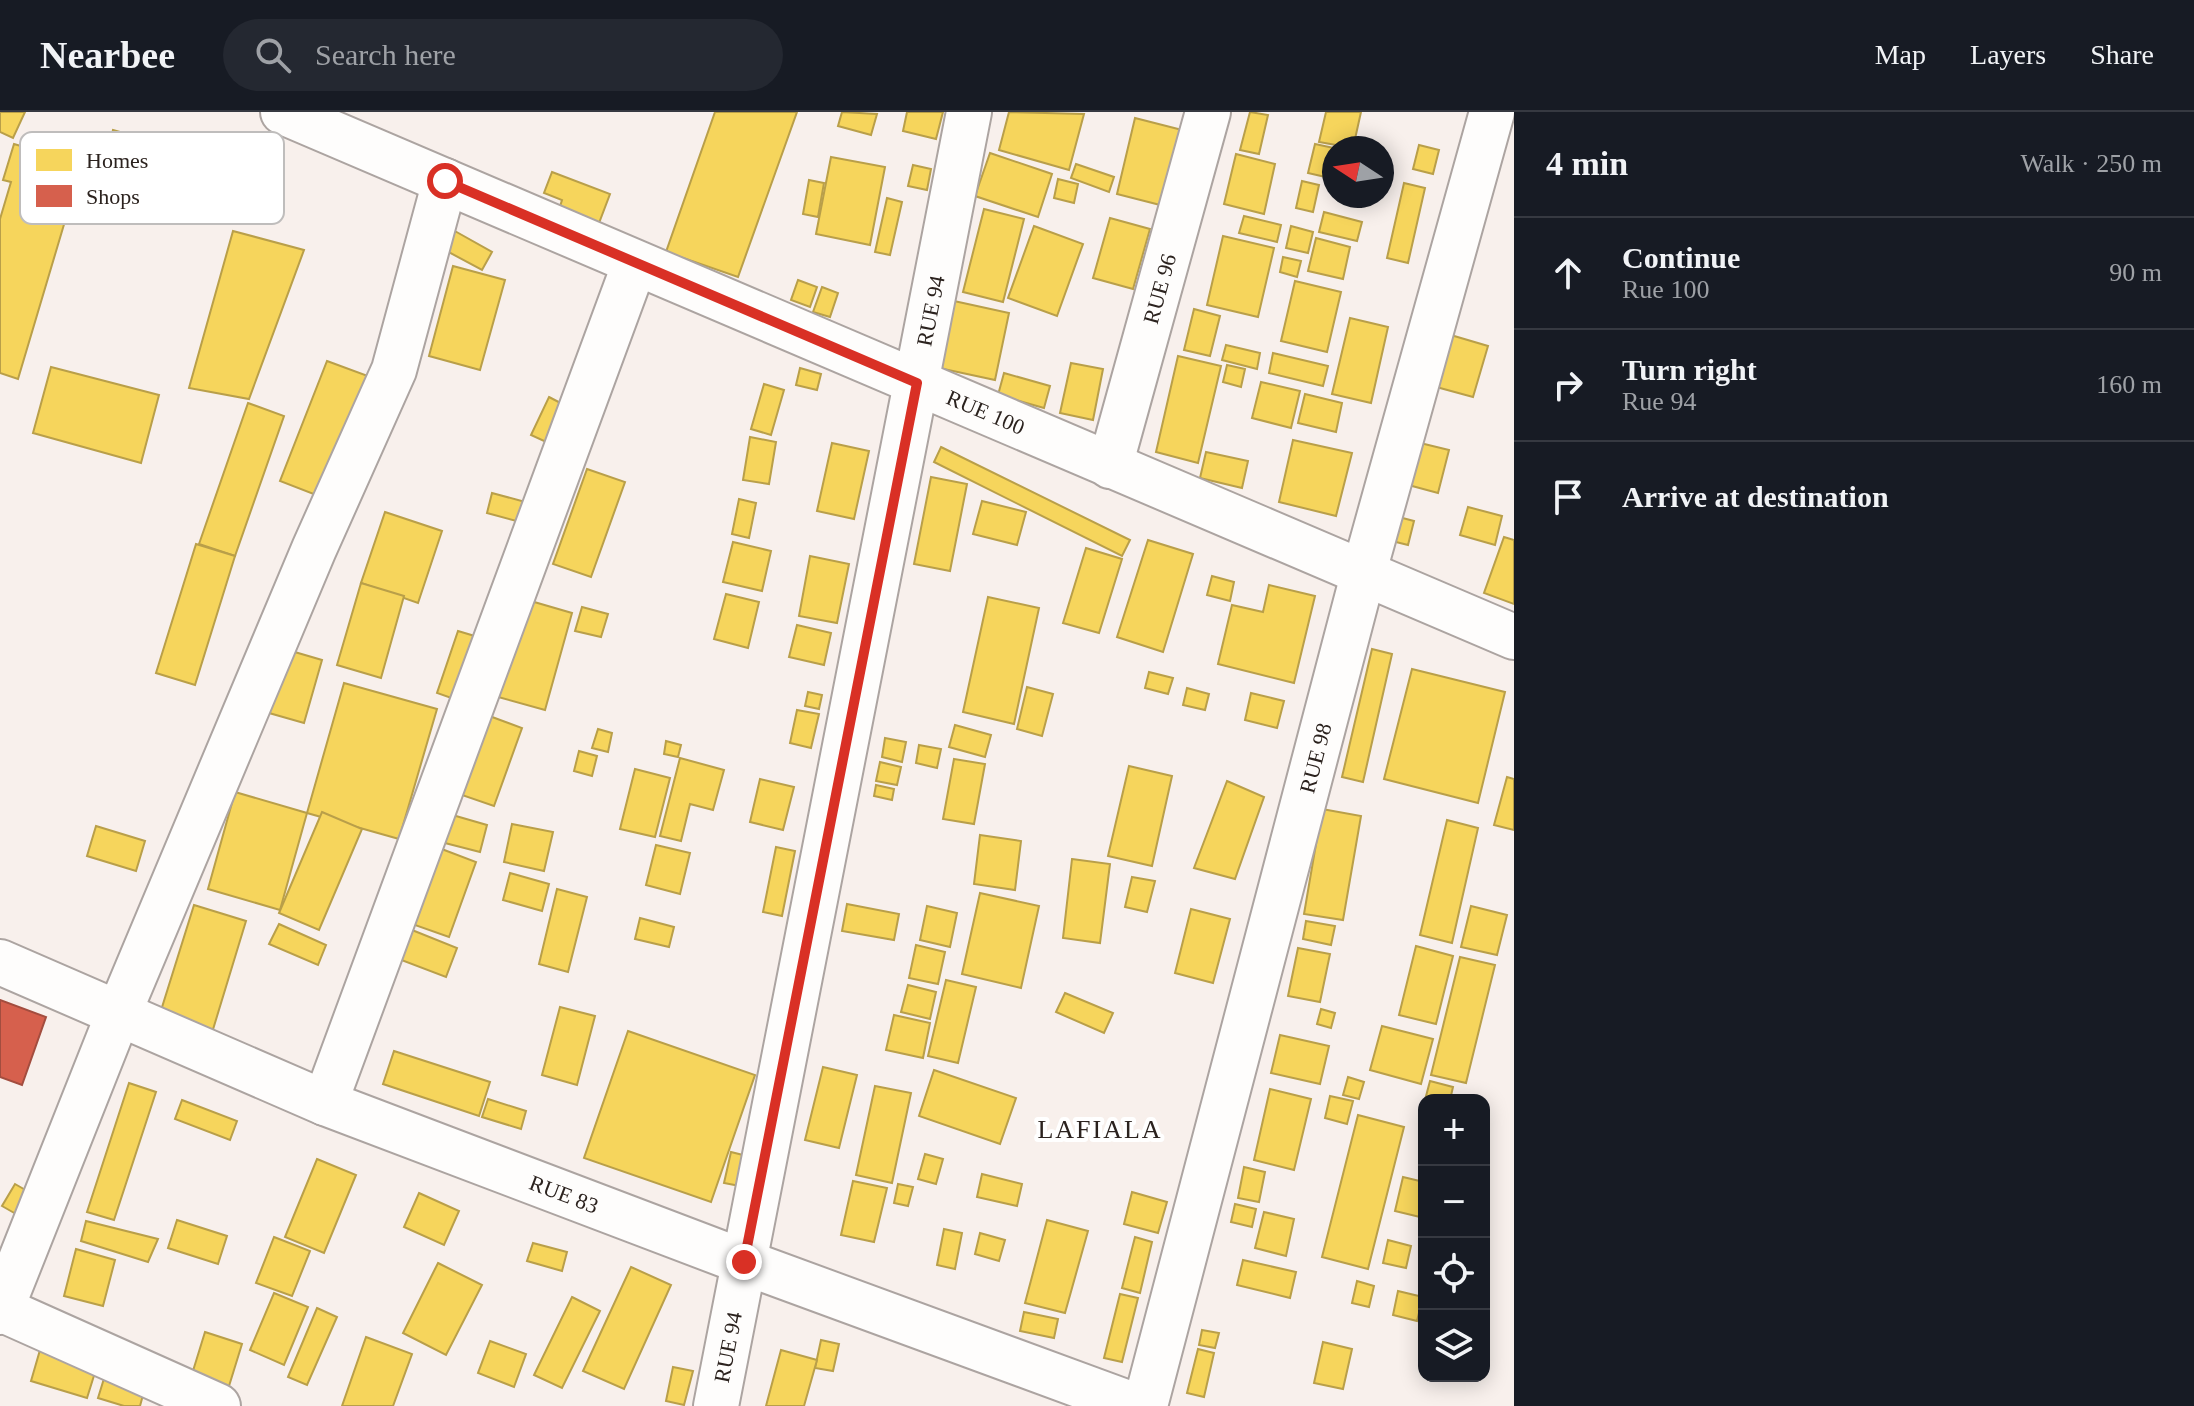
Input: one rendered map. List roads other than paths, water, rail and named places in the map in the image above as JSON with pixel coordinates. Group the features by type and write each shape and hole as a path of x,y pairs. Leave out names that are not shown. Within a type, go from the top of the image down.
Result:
{"street":[{"name":"RUE 94","path":"716,1406 969,112"},
{"name":"RUE 96","path":"1110,466 1208,112"},
{"name":"RUE 98","path":"1145,1406 1363,575 1492,112"},
{"name":"RUE 100","path":"303,116 635,263 1514,637"},
{"path":"218,1406 0,1310 118,1015 314,549 394,370 445,181"},
{"path":"325,1103 635,263"},
{"name":"RUE 83","path":"0,962 325,1103 1136,1406"}],"district":[{"name":"LAFIALA","path":"1100,1129"}]}
